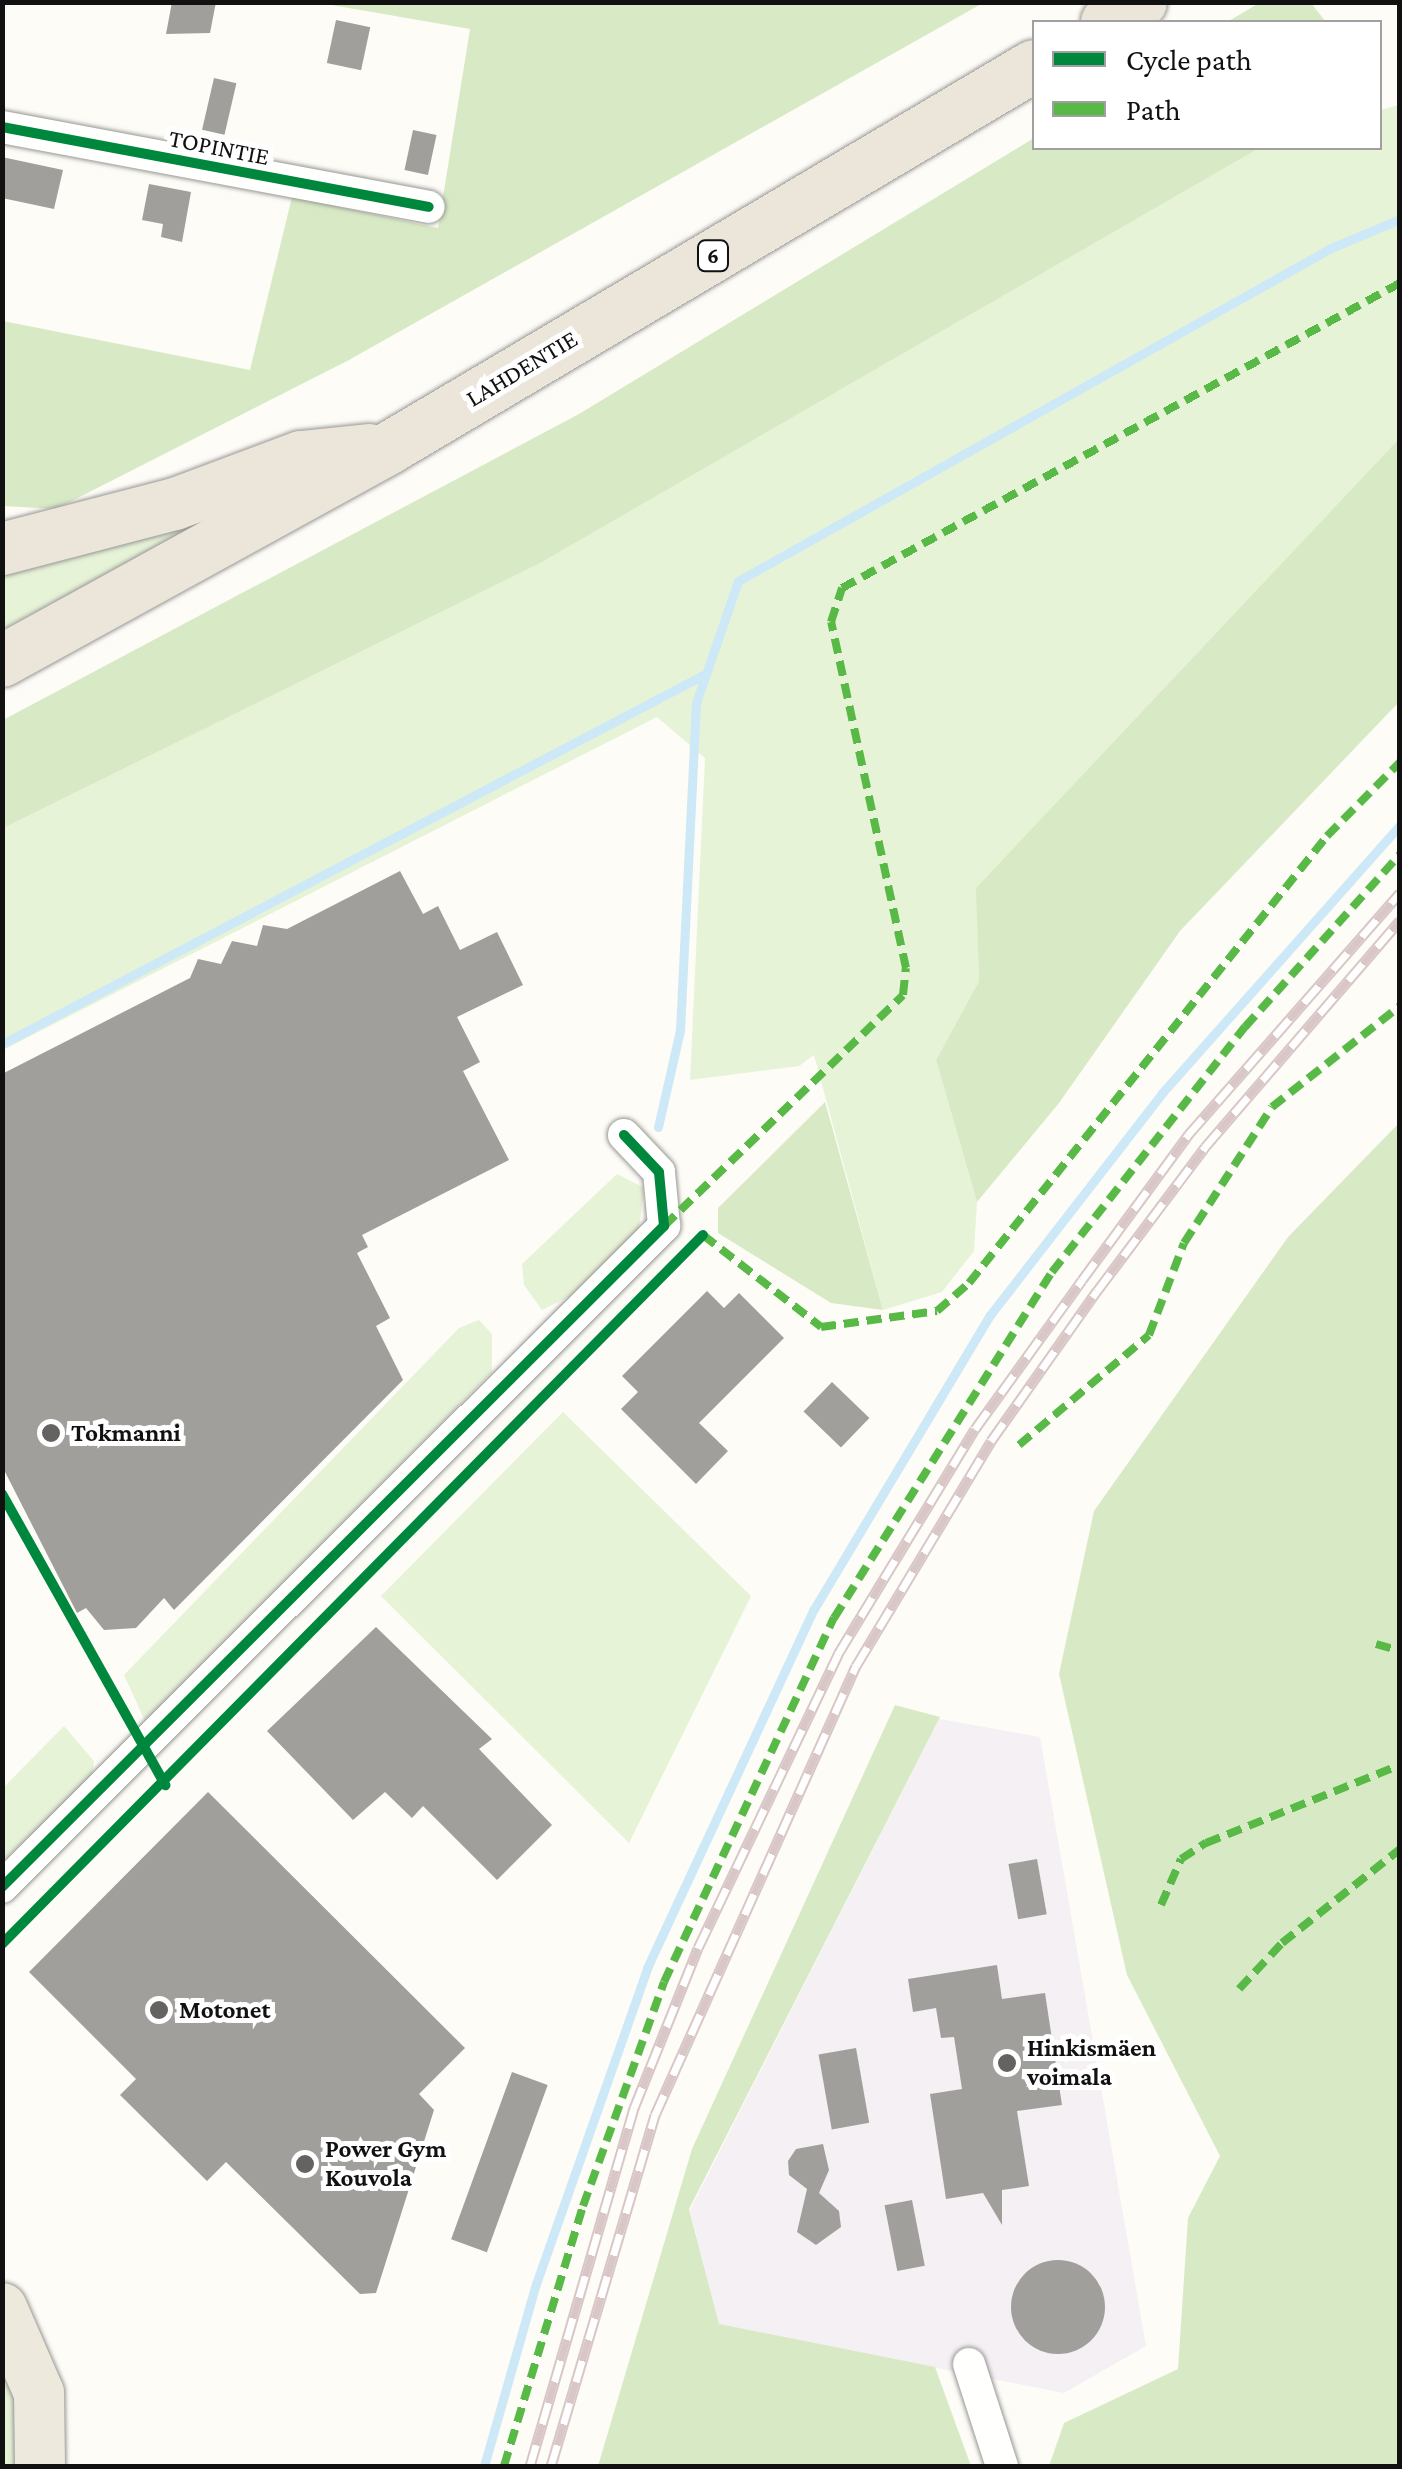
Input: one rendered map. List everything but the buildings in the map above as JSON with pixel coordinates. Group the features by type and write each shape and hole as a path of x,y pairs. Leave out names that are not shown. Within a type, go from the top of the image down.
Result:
{"highway":[{"path":"1110,20 1141,2"},
{"name":"LAHDENTIE","path":"2,661 391,447 1032,67"},
{"path":"2,549 175,504 301,457 391,447"}],"main road":[{"path":"2,2308 39,2393 40,2466"}],"street":[{"name":"TOPINTIE","path":"2,127 428,207"},
{"path":"2,1887 664,1226 660,1172 624,1135"},
{"path":"968,2364 1002,2466"}],"shaded area":[{"path":"939,1719 1040,1737 1146,2346 1064,2393 719,2325 690,2210"}],"green space":[{"path":"1261,2 1311,3 1324,20 1230,20"},
{"path":"320,3 983,3 349,360 56,509 3,506 3,321 250,370 292,197 438,228 470,29"},
{"path":"1399,105 1399,686 977,905 979,981 936,1060 977,1202 974,1251 942,1292 883,1310 814,1055 799,1066 690,1080 705,758 657,717 3,1050 3,822 1254,150 1382,150 1382,109"},
{"path":"1032,139 1032,150 1256,150 540,563 3,828 3,720 579,414"},
{"path":"1399,439 1399,702 1180,931 1059,1103 977,1202 936,1060 979,981 976,888"},
{"path":"275,486 3,629 3,573 81,556"},
{"path":"825,1102 883,1310 831,1303 718,1233 718,1208"},
{"path":"1399,1123 1399,2466 1049,2466 1064,2423 1178,2369 1188,2218 1220,2156 1127,1975 1059,1674 1094,1511 1288,1237"},
{"path":"617,1174 644,1188 639,1228 570,1296 542,1310 524,1285 522,1264"},
{"path":"479,1320 492,1334 492,1372 145,1721 124,1675 459,1328"},
{"path":"563,1412 751,1596 629,1843 381,1596"},
{"path":"895,1705 940,1717 689,2209 719,2324 935,2367 971,2466 598,2466 692,2149"},
{"path":"64,1726 94,1761 91,1781 3,1860 3,1788"},
{"path":"2,2361 16,2400 17,2466 3,2466"}],"waterway":[{"path":"658,1127 680,1030 696,703 738,581 1331,248 1400,219"},
{"path":"2,1044 705,674"},
{"path":"484,2466 536,2284 647,1968 814,1609 990,1315 1162,1093 1400,825"}],"railway":[{"path":"530,2466 634,2108 698,1948 838,1654 975,1429 1188,1135 1400,893"},
{"path":"551,2466 655,2115 856,1666 991,1441 1097,1291 1205,1147 1400,920"}],"marked path":[{"path":"664,1226 903,995 906,968 831,622 842,588 1400,283"},
{"path":"703,1235 821,1327 937,1311 969,1283 1327,836 1400,762"},
{"path":"504,2466 583,2206 664,1982 834,1618 1052,1272 1245,1027 1400,854"},
{"path":"1019,1445 1149,1335 1184,1243 1272,1107 1400,1006"},
{"path":"1376,1644 1400,1651"},
{"path":"1161,1905 1181,1859 1206,1843 1400,1765"},
{"path":"1239,1989 1282,1943 1400,1849"}],"cycle path":[{"path":"2,127 429,207"},
{"path":"2,1887 664,1226 659,1172 624,1135"},
{"path":"2,1944 703,1235"},
{"path":"2,1494 165,1785"}],"place":[{"name":"Tokmanni","path":"51,1433"},
{"name":"Motonet","path":"159,2010"},
{"name":"Hinkismäen voimala","path":"1007,2063"},
{"name":"Power Gym Kouvola","path":"305,2164"}]}
